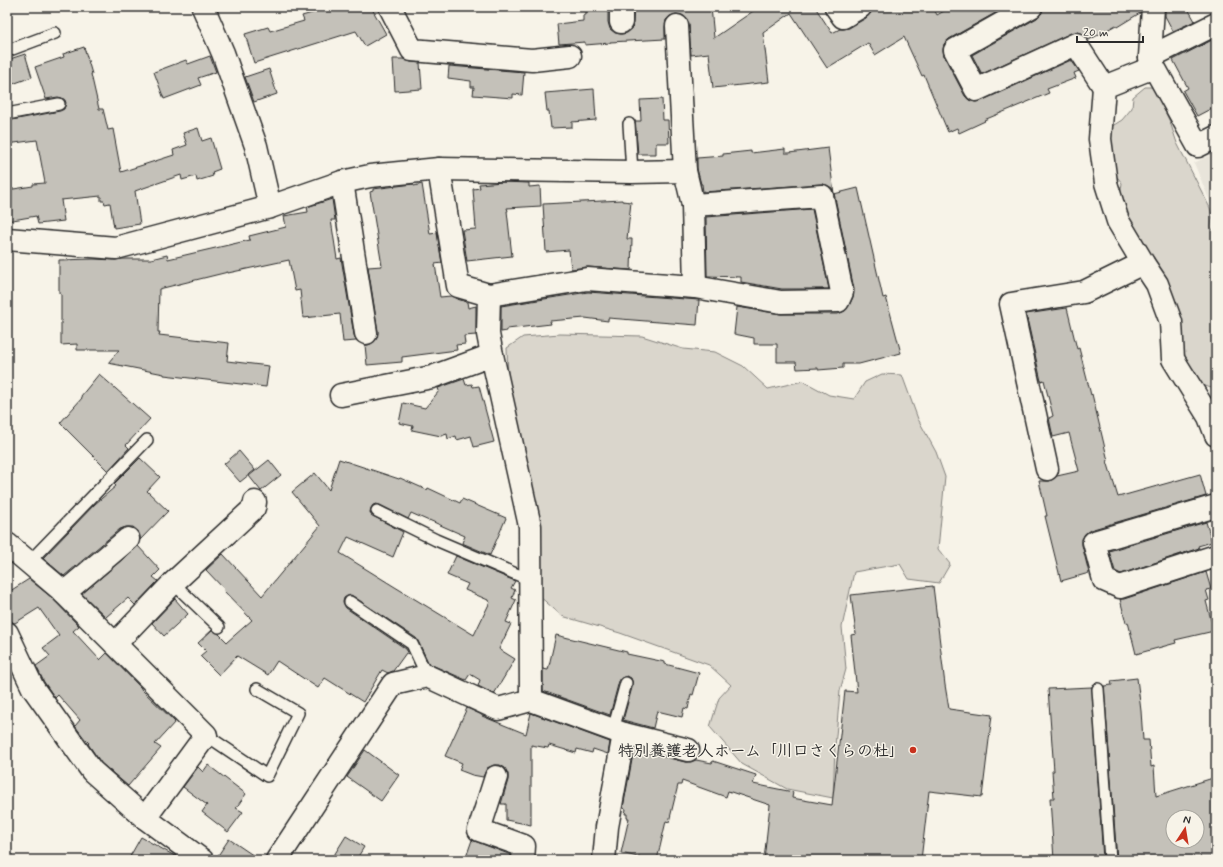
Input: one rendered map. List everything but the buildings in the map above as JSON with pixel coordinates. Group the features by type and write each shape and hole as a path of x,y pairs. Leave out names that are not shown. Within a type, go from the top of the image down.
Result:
{"street":[{"path":"203,7 223,53 256,146 270,207"},
{"path":"390,7 412,50 532,60 570,56"},
{"path":"836,7 844,17 860,7"},
{"path":"1031,7 955,50 976,90 1076,44 1104,87 1100,139 1106,183 1118,221 1157,284 1171,322 1173,359 1209,417 1216,436"},
{"path":"1153,7 1152,62 1198,146 1216,137"},
{"path":"1104,87 1152,62 1216,24"},
{"path":"677,26 685,171 693,206 695,287"},
{"path":"7,239 116,248 270,207 342,182 370,176 439,169 632,172 685,171"},
{"path":"439,169 458,286 489,295 587,279 695,287 781,302 838,301 842,292 822,196 693,206"},
{"path":"342,182 366,333"},
{"path":"1048,469 1011,304 1084,292 1143,263"},
{"path":"489,295 488,334 530,526 531,700"},
{"path":"341,395 432,377 492,355"},
{"path":"115,644 173,583 254,508 255,502"},
{"path":"1216,506 1094,542 1104,580 1120,587 1216,556"},
{"path":"64,593 128,539"},
{"path":"7,544 64,593 206,735 145,818"},
{"path":"7,633 33,688 92,770 145,818 202,860"},
{"path":"277,860 393,684 427,676 498,709 531,700 619,732 688,750"},
{"path":"604,860 619,732"},
{"path":"496,777 479,830 524,846 523,860"}],"lane":[{"path":"7,51 56,33"},
{"path":"7,114 59,104"},
{"path":"629,124 632,172"},
{"path":"29,562 147,440"},
{"path":"377,512 436,540 530,580"},
{"path":"173,583 219,627"},
{"path":"350,602 412,644 427,676"},
{"path":"619,732 626,684"},
{"path":"206,735 267,776 298,713 257,689"},
{"path":"1098,689 1110,860"}],"shaded area":[{"path":"1145,87 1152,87 1161,103 1170,122 1177,143 1210,208 1212,217 1211,227 1216,236 1216,389 1200,385 1187,368 1180,328 1132,230 1120,196 1122,183 1114,173 1109,128 1122,120 1132,108 1133,97"},
{"path":"1216,152 1216,216 1194,163"},
{"path":"560,334 642,336 683,349 715,352 743,366 768,389 803,381 829,395 854,399 865,382 882,374 902,375 918,419 936,452 945,477 938,549 950,564 939,583 909,579 900,564 854,572 842,627 846,669 840,691 835,747 833,798 787,789 742,764 710,727 719,698 731,685 709,665 620,633 562,616 538,595 508,378 507,348 523,337"}],"place":[{"name":"特別養護老人ホーム「川口さくらの杜」","path":"913,750"}]}
